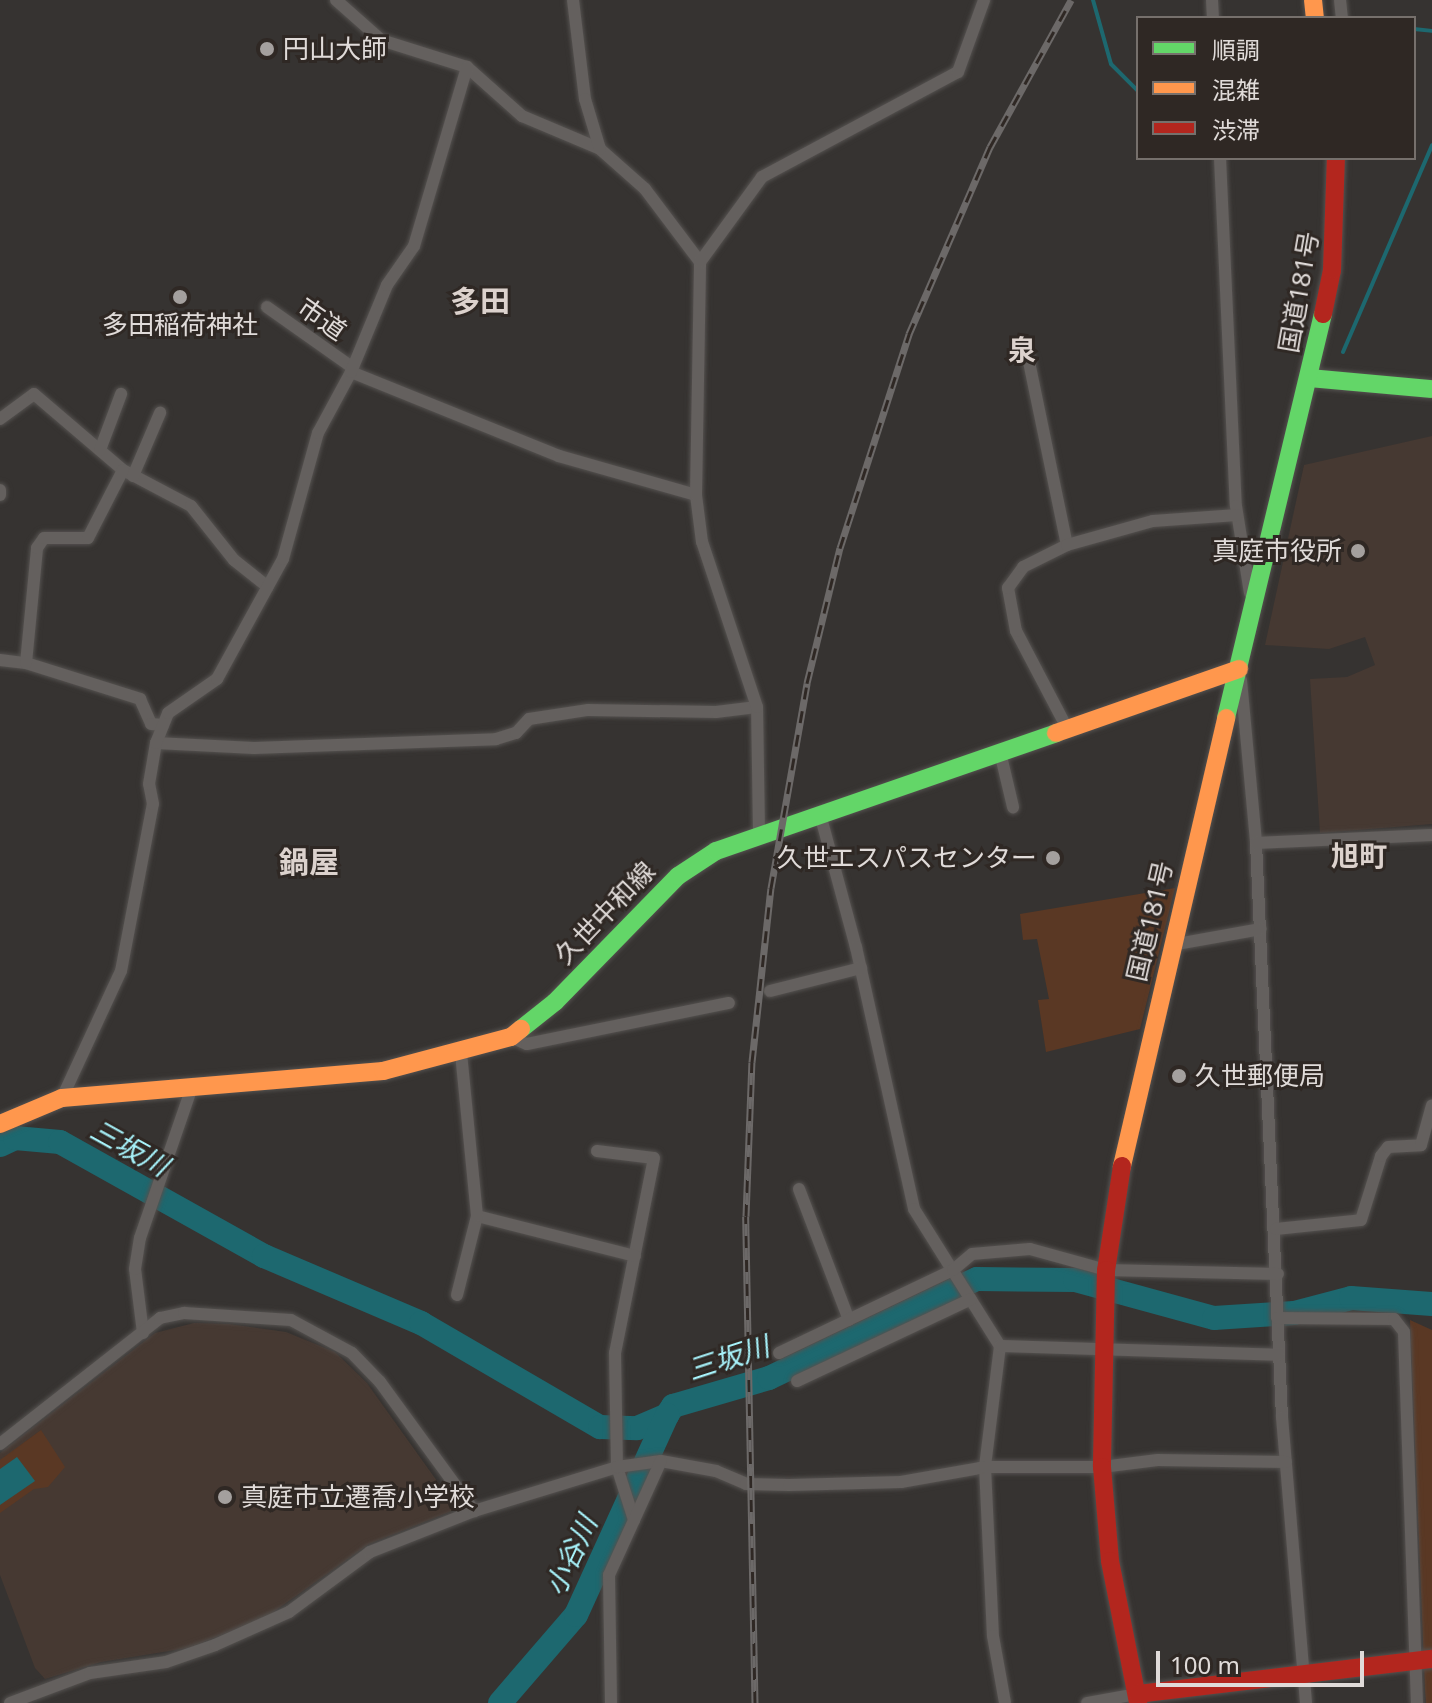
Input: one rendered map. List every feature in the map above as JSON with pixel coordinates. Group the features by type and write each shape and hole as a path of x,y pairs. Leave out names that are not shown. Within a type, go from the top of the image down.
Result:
{"main road":[{"name":"国道181号","path":"1137,1698 1110,1561 1102,1467 1107,1352 1106,1270 1113,1207 1171,945 1310,378 1332,270 1336,160"},
{"path":"1310,378 1432,389"},
{"name":"久世中和線","path":"0,1124 62,1098 193,1084 383,1071 511,1037 555,1002 678,876 759,832 820,814 1239,669"},
{"path":"1137,1698 1302,1672 1432,1659"}],"street":[{"path":"336,0 381,40 467,67 522,116 600,149 645,189 700,262"},
{"path":"573,0 585,99 600,149"},
{"path":"759,832 757,707 702,542 696,495 700,262 762,177 958,72 984,0"},
{"path":"62,1098 121,971 153,804 149,784 156,743 163,725 183,698 217,679 283,559 318,433 352,370 387,285 414,246 467,67"},
{"path":"1220,160 1237,515 1252,608"},
{"name":"市道","path":"267,307 352,370 559,456 696,495"},
{"path":"1028,357 1067,545"},
{"path":"0,419 34,394 128,473 191,506 234,560 268,587"},
{"path":"100,450 121,394"},
{"path":"26,663 37,548 44,538 88,538 160,413"},
{"path":"1067,728 1016,631 1008,588 1023,567 1067,545 1153,521 1237,515"},
{"path":"0,660 26,663 140,699 151,724 163,725"},
{"path":"1239,669 1248,714 1276,1229 1279,1355 1306,1703"},
{"path":"156,743 254,748 496,739 516,733 529,719 588,710 716,712 757,707"},
{"path":"1229,708 1248,714"},
{"path":"1000,752 1013,807"},
{"path":"820,814 861,968 914,1209 1000,1346 985,1467 993,1636 1005,1703"},
{"path":"1256,843 1432,835"},
{"path":"1171,945 1261,929"},
{"path":"770,991 861,968"},
{"path":"511,1037 527,1044 729,1003"},
{"path":"457,1295 477,1216 461,1052"},
{"path":"143,1333 135,1269 140,1238 193,1084"},
{"path":"1276,1229 1361,1220 1381,1156 1388,1147 1421,1145 1432,1105"},
{"path":"597,1151 654,1158 615,1353 617,1467 634,1520"},
{"path":"799,1189 849,1320"},
{"path":"477,1216 635,1256"},
{"path":"779,1353 955,1272 972,1254 1030,1249 1106,1270 1278,1274"},
{"path":"797,1381 971,1299"},
{"path":"0,1444 160,1318 184,1313 291,1320 323,1333 352,1353 380,1382 474,1511"},
{"path":"1277,1318 1394,1319 1404,1332 1411,1660 1417,1703"},
{"path":"1000,1346 1107,1352 1279,1355"},
{"path":"10,1703 90,1673 166,1662 239,1634 289,1612 370,1552 474,1511 617,1467 661,1461 716,1471 746,1484 789,1485 901,1482 985,1467 1102,1467 1158,1460 1286,1462"},
{"path":"611,1703 609,1575 661,1461"},
{"path":"1087,1703 1137,1698"}],"shaded area":[{"name":"真庭市役所","path":"1432,436 1432,824 1320,833 1310,679 1347,677 1375,665 1365,637 1329,649 1265,645 1304,465"},
{"path":"1175,888 1140,1029 1046,1052 1038,1000 1049,999 1037,939 1023,940 1020,914"},
{"path":"1410,1320 1432,1330 1432,1703 1426,1703 1425,1690"},
{"name":"真庭市立遷喬小学校","path":"194,1323 229,1324 286,1332 335,1352 367,1383 457,1509 369,1544 265,1618 188,1648 101,1662 45,1679 35,1668 0,1575 0,1453 155,1333"},
{"path":"41,1430 65,1467 48,1487 34,1489 0,1513 0,1460"}],"water":[{"path":"17,1457 35,1481 0,1505 0,1469"}],"waterway":[{"path":"1093,0 1111,64 1136,89"},
{"path":"1416,29 1432,31"},
{"path":"1343,352 1432,145"},
{"name":"三坂川","path":"0,1145 15,1138 60,1142 264,1256 421,1323 600,1427 637,1428 667,1415 673,1406 769,1378 977,1279 1075,1280 1214,1318 1294,1313 1351,1298 1432,1304"},
{"name":"小谷川","path":"500,1703 576,1615 667,1415"}],"railway":[{"path":"755,1703 746,1216 752,1062 771,888 807,683 840,548 909,334 990,147 1071,0"}],"traffic: fast":[{"path":"1226,718 1323,314"},
{"path":"1310,378 1432,389"},
{"path":"521,1029 555,1002 678,876 716,851 1056,733"}],"traffic: slow":[{"path":"1313,0 1315,16"},
{"path":"1056,733 1239,669"},
{"path":"1122,1166 1226,718"},
{"path":"0,1124 62,1098 383,1071 511,1037 521,1029"}],"traffic: jam":[{"path":"1323,314 1332,270 1336,160"},
{"path":"1122,1166 1106,1270 1102,1467 1110,1561 1138,1703"},
{"path":"1137,1694 1432,1659"}],"place":[{"name":"円山大師","path":"267,49"},
{"name":"多田稲荷神社","path":"180,297"},
{"name":"真庭市役所","path":"1358,551"},
{"name":"久世エスパスセンター","path":"1053,858"},
{"name":"久世郵便局","path":"1179,1076"},
{"name":"真庭市立遷喬小学校","path":"225,1497"}],"district":[{"name":"多田","path":"480,301"},
{"name":"泉","path":"1022,349"},
{"name":"旭町","path":"1359,855"},
{"name":"鍋屋","path":"309,862"}]}
